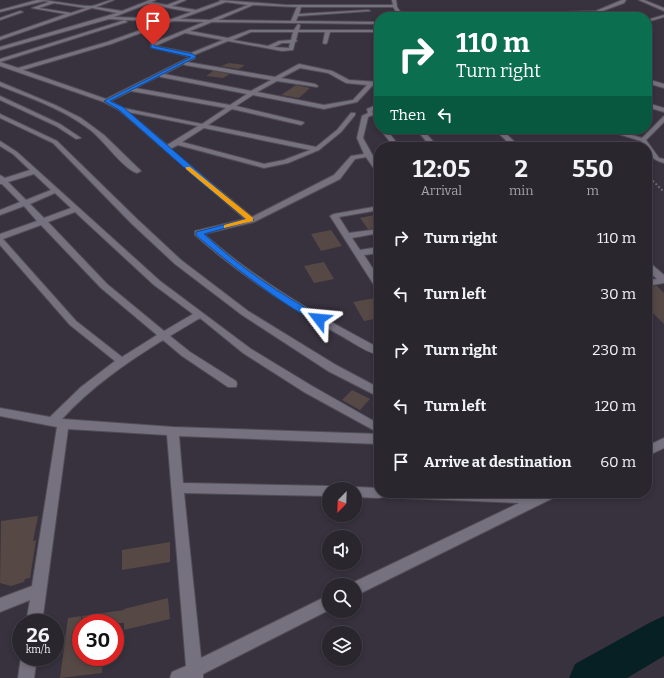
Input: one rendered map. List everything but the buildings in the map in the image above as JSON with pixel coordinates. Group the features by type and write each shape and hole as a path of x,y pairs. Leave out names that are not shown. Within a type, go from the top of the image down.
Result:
{"street":[{"path":"0,11 44,0 171,20"},
{"path":"1,39 112,0"},
{"path":"107,18 154,0"},
{"path":"168,6 184,0"},
{"path":"18,70 94,48 223,0 253,4 300,6 394,6"},
{"path":"394,0 394,6 398,11"},
{"path":"597,12 624,0"},
{"path":"640,0 664,10"},
{"path":"0,19 56,1"},
{"path":"147,3 196,11"},
{"path":"253,4 161,41 153,45 153,47 191,55 250,31 374,31"},
{"path":"185,32 268,48 282,50 291,49 295,41 296,20 300,6"},
{"path":"34,8 100,19"},
{"path":"387,12 398,11"},
{"path":"296,20 374,13"},
{"path":"652,20 664,16"},
{"path":"0,49 107,18 212,21 296,20 374,23"},
{"path":"0,62 133,19"},
{"path":"63,30 82,35"},
{"path":"325,43 328,31"},
{"path":"1,39 12,45"},
{"path":"268,48 281,42 295,41"},
{"path":"106,101 185,63 194,57 191,55"},
{"path":"0,62 18,70 106,101 121,109 251,220"},
{"path":"185,63 315,86"},
{"path":"166,148 178,143 202,125 252,93 302,66 330,72 348,82 374,84"},
{"path":"161,75 328,107 355,101 371,84"},
{"path":"652,82 664,86"},
{"path":"0,84 46,102 78,120 102,136 124,162 137,171"},
{"path":"130,89 231,107 301,123"},
{"path":"0,98 58,125 78,138"},
{"path":"652,106 664,110"},
{"path":"374,108 369,110 373,116 365,116 360,138 374,164"},
{"path":"121,109 317,149"},
{"path":"178,143 264,166 286,162 317,149 339,131 352,114"},
{"path":"0,116 55,142 135,222 178,262 245,313 332,368 374,390"},
{"path":"652,131 664,118"},
{"path":"387,134 393,142"},
{"path":"423,134 431,142"},
{"path":"503,134 511,142"},
{"path":"622,134 643,140 649,134"},
{"path":"0,143 11,150 35,171 157,283 247,351 308,389 374,426"},
{"path":"0,153 11,150"},
{"path":"652,152 657,159 664,161"},
{"path":"368,155 354,157 337,176 251,220 198,234 214,248 295,306 374,349"},
{"path":"1,180 35,171"},
{"path":"1,180 104,286 186,354 232,384"},
{"path":"0,213 56,190"},
{"path":"374,209 334,216 358,253 374,272"},
{"path":"76,210 0,238 73,323 121,361"},
{"path":"347,236 374,232"},
{"path":"358,253 374,251"},
{"path":"652,269 664,280"},
{"path":"652,282 664,280"},
{"path":"35,614 58,424 64,408 86,387 121,361 200,314"},
{"path":"0,412 58,424 173,431 374,439"},
{"path":"173,431 194,674"},
{"path":"652,449 664,443"},
{"path":"177,488 322,491"},
{"path":"362,492 374,492"},
{"path":"362,586 537,498"},
{"path":"0,604 39,590"},
{"path":"178,678 194,674 322,606"},
{"path":"26,678 28,666"}],"path":[{"path":"652,180 664,192"}],"waterway":[{"path":"589,678 664,635"}],"slow traffic":[{"path":"188,168 251,220 227,226"}],"route":[{"path":"153,45 153,47 191,55 194,57 161,75 106,101 121,109 251,220 198,234 214,248 295,306 319,319"}]}
